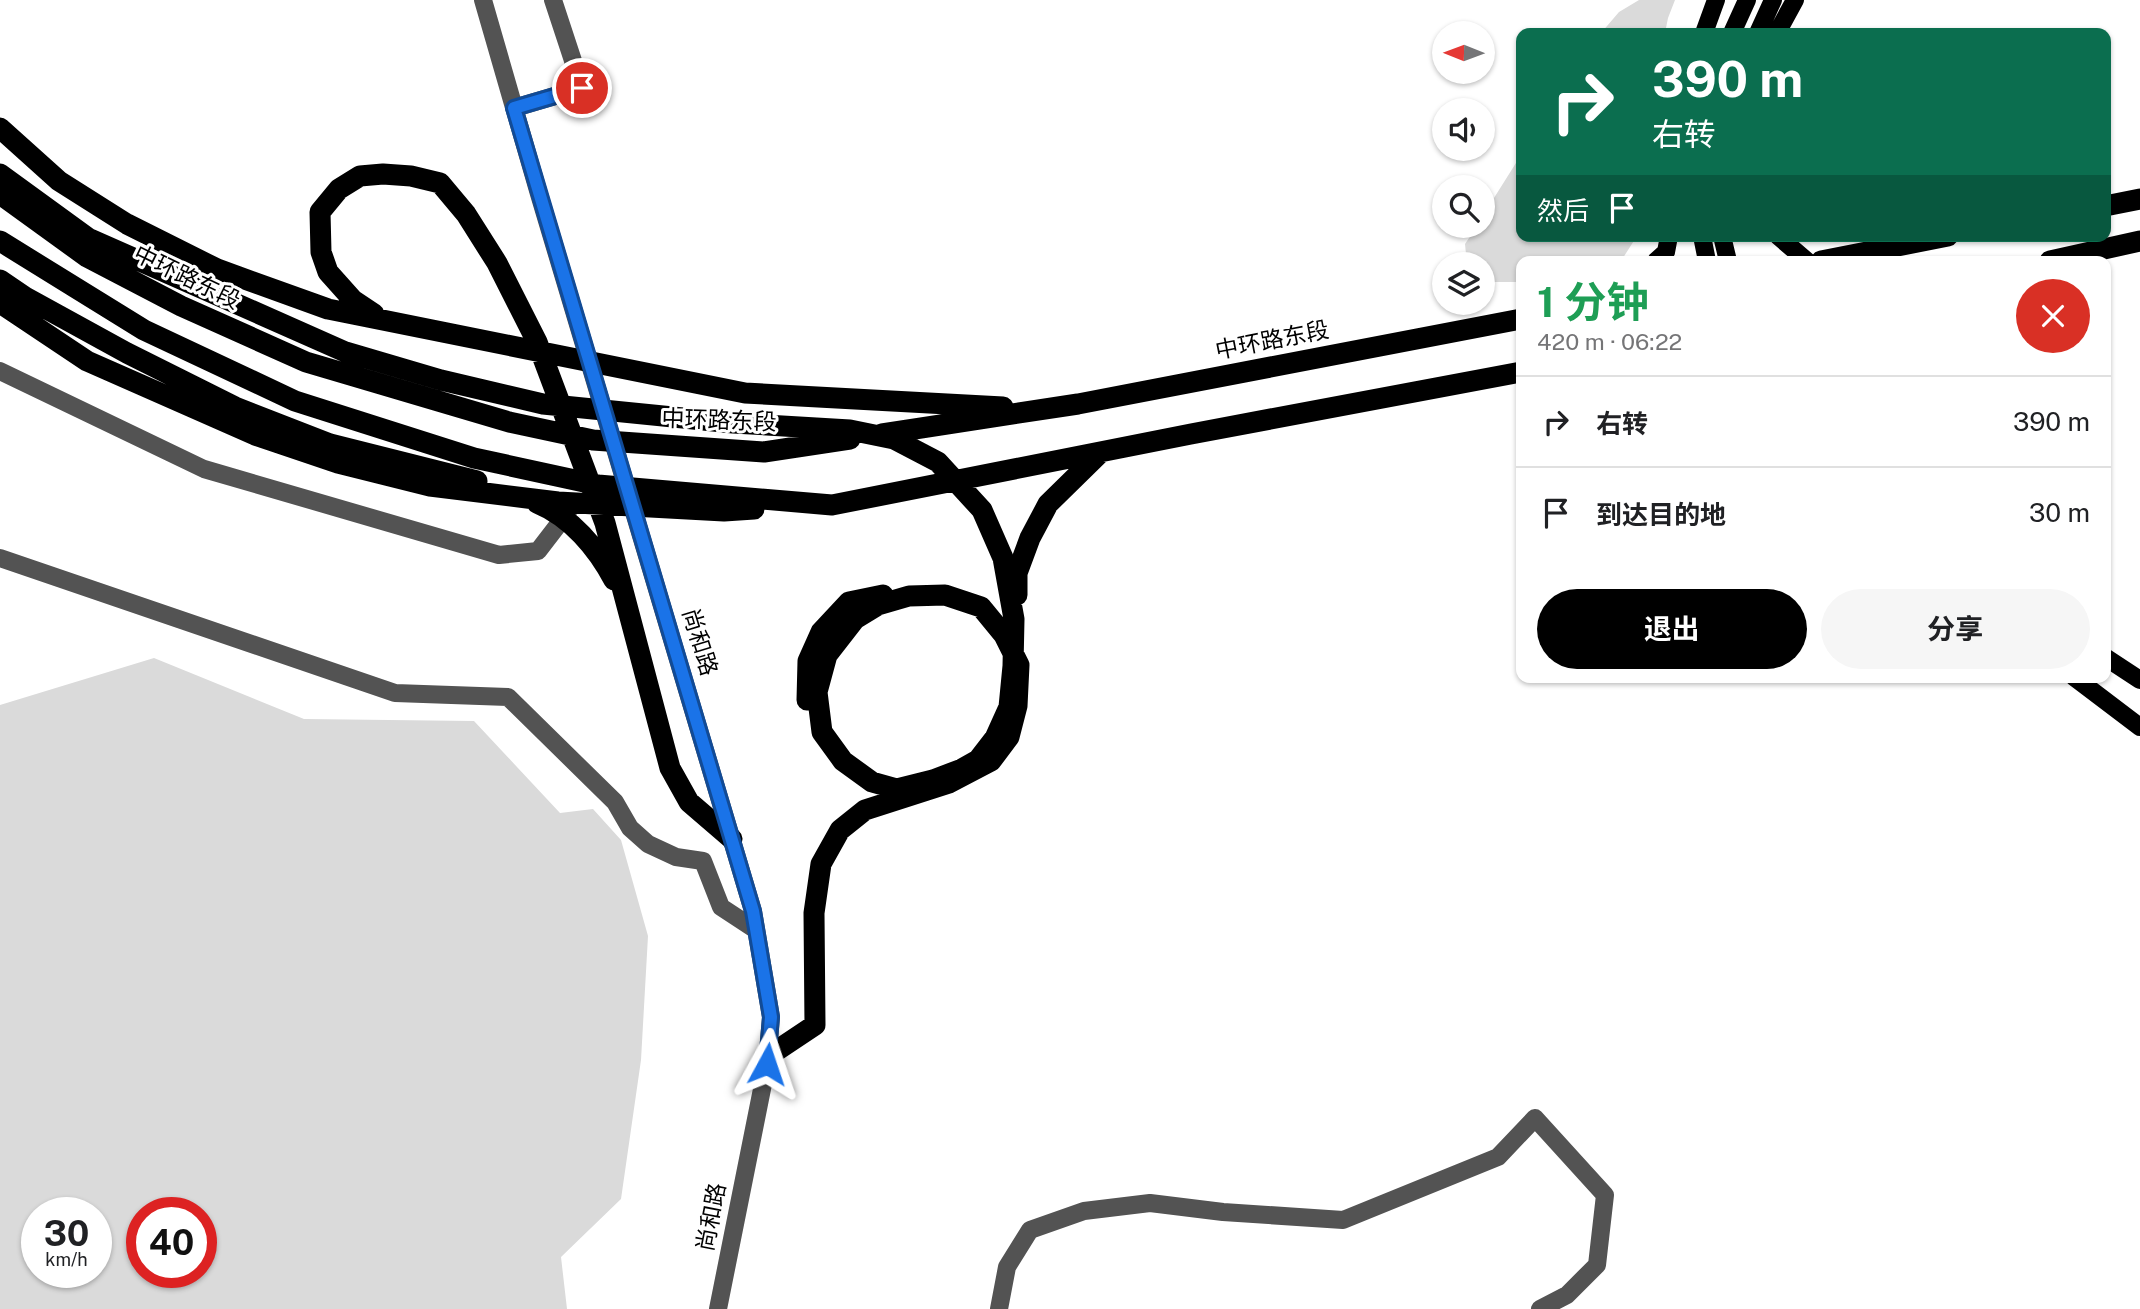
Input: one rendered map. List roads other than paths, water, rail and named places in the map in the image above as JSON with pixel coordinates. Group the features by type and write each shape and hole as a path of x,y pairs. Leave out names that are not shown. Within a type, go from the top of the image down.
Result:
{"highway":[{"path":"0,128 59,181 127,224 217,269 328,309 745,393 1047,409"},
{"path":"0,174 88,238 509,422"},
{"path":"387,321 353,300 328,272 321,252 320,212 339,189 360,176 411,176 439,183 466,214 496,263 537,342 606,523 670,768 689,802 732,839"},
{"name":"中环路东段","path":"0,194 87,257 194,312 306,362 509,422 593,440 764,452 1047,409 1516,320"},
{"path":"2111,205 2140,199"},
{"path":"0,241 144,330 295,401 474,458 598,485 832,506"},
{"path":"2072,256 2140,241"},
{"path":"1846,256 1918,242"},
{"path":"0,281 25,297 235,407 330,444 496,485 552,510 583,536 605,563 625,600"},
{"path":"0,303 87,361 255,435 338,463 430,486 568,502 724,511 832,506 1516,373"},
{"path":"345,352 441,380 543,404 733,423 850,430 894,439 938,462 982,510 1003,558 1014,619 1013,666 1009,707 995,738 978,760 952,773 897,789 872,782 843,761 822,732 817,692 827,654 855,619 878,605 909,596 946,595 981,607 1004,635 1019,665 1017,706 1009,737 991,761 949,783 865,810 840,830 821,864 816,893 815,1026 768,1057"},
{"path":"1013,666 1007,651 996,636 962,610 936,600 893,593 849,603 821,632 808,661 806,690 809,716 824,753 859,785 883,794 932,797 964,787 988,772 1014,740 1025,705 1017,611 1017,573 1030,538 1048,504 1101,453"}],"main road":[{"path":"1706,28 1716,0"},
{"path":"1734,28 1747,0"},
{"path":"1760,28 1773,0"},
{"path":"1780,28 1795,0"},
{"path":"1785,242 1801,256"},
{"path":"2111,661 2140,680"},
{"path":"2082,683 2140,727"}],"street":[{"name":"尚和路","path":"483,0 732,839 756,930 771,1017 768,1057 718,1309"},
{"path":"514,108 582,88 553,0"},
{"path":"0,371 204,469 499,555 538,551 568,512 568,502"},
{"path":"0,558 395,694 508,697 615,802 630,828 648,844 676,857 703,861 721,907 756,930"},
{"path":"999,1309 1007,1268 1030,1230 1084,1212 1150,1203 1223,1212 1343,1220 1498,1157 1535,1118 1605,1195 1597,1265 1567,1295 1540,1309"}]}
